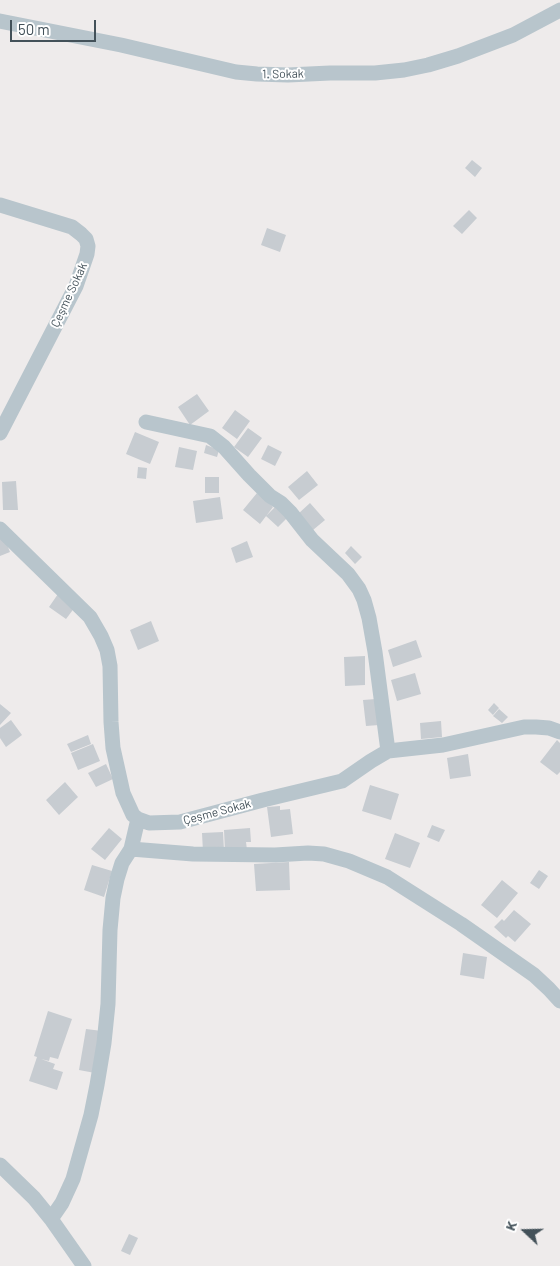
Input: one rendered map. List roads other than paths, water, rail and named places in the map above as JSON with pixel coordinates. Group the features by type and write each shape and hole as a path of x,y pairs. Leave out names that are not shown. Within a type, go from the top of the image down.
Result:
{"street":[{"name":"1. Sokak","path":"0,21 121,45 236,72 288,75 376,73 428,66 513,35 560,10"},
{"name":"Çeşme Sokak","path":"0,205 72,227 86,239 88,246 76,286 0,433"},
{"path":"146,422 210,436 224,447 270,496 290,512 312,540 348,574 359,589 369,618 378,670 388,752"},
{"path":"0,529 90,617 101,636 107,650 110,666 113,748 123,793 133,815 138,819 131,849 122,863 112,898 108,1004 98,1085 73,1179 62,1203 51,1219"},
{"name":"Çeşme Sokak","path":"138,819 149,823 180,822 342,781 388,752 442,745 524,727 536,726 560,732"},
{"path":"131,849 193,854 275,855 308,853 324,854 348,861 387,877 453,919 534,974 560,1001"},
{"path":"0,1164 34,1198 84,1266"}]}
